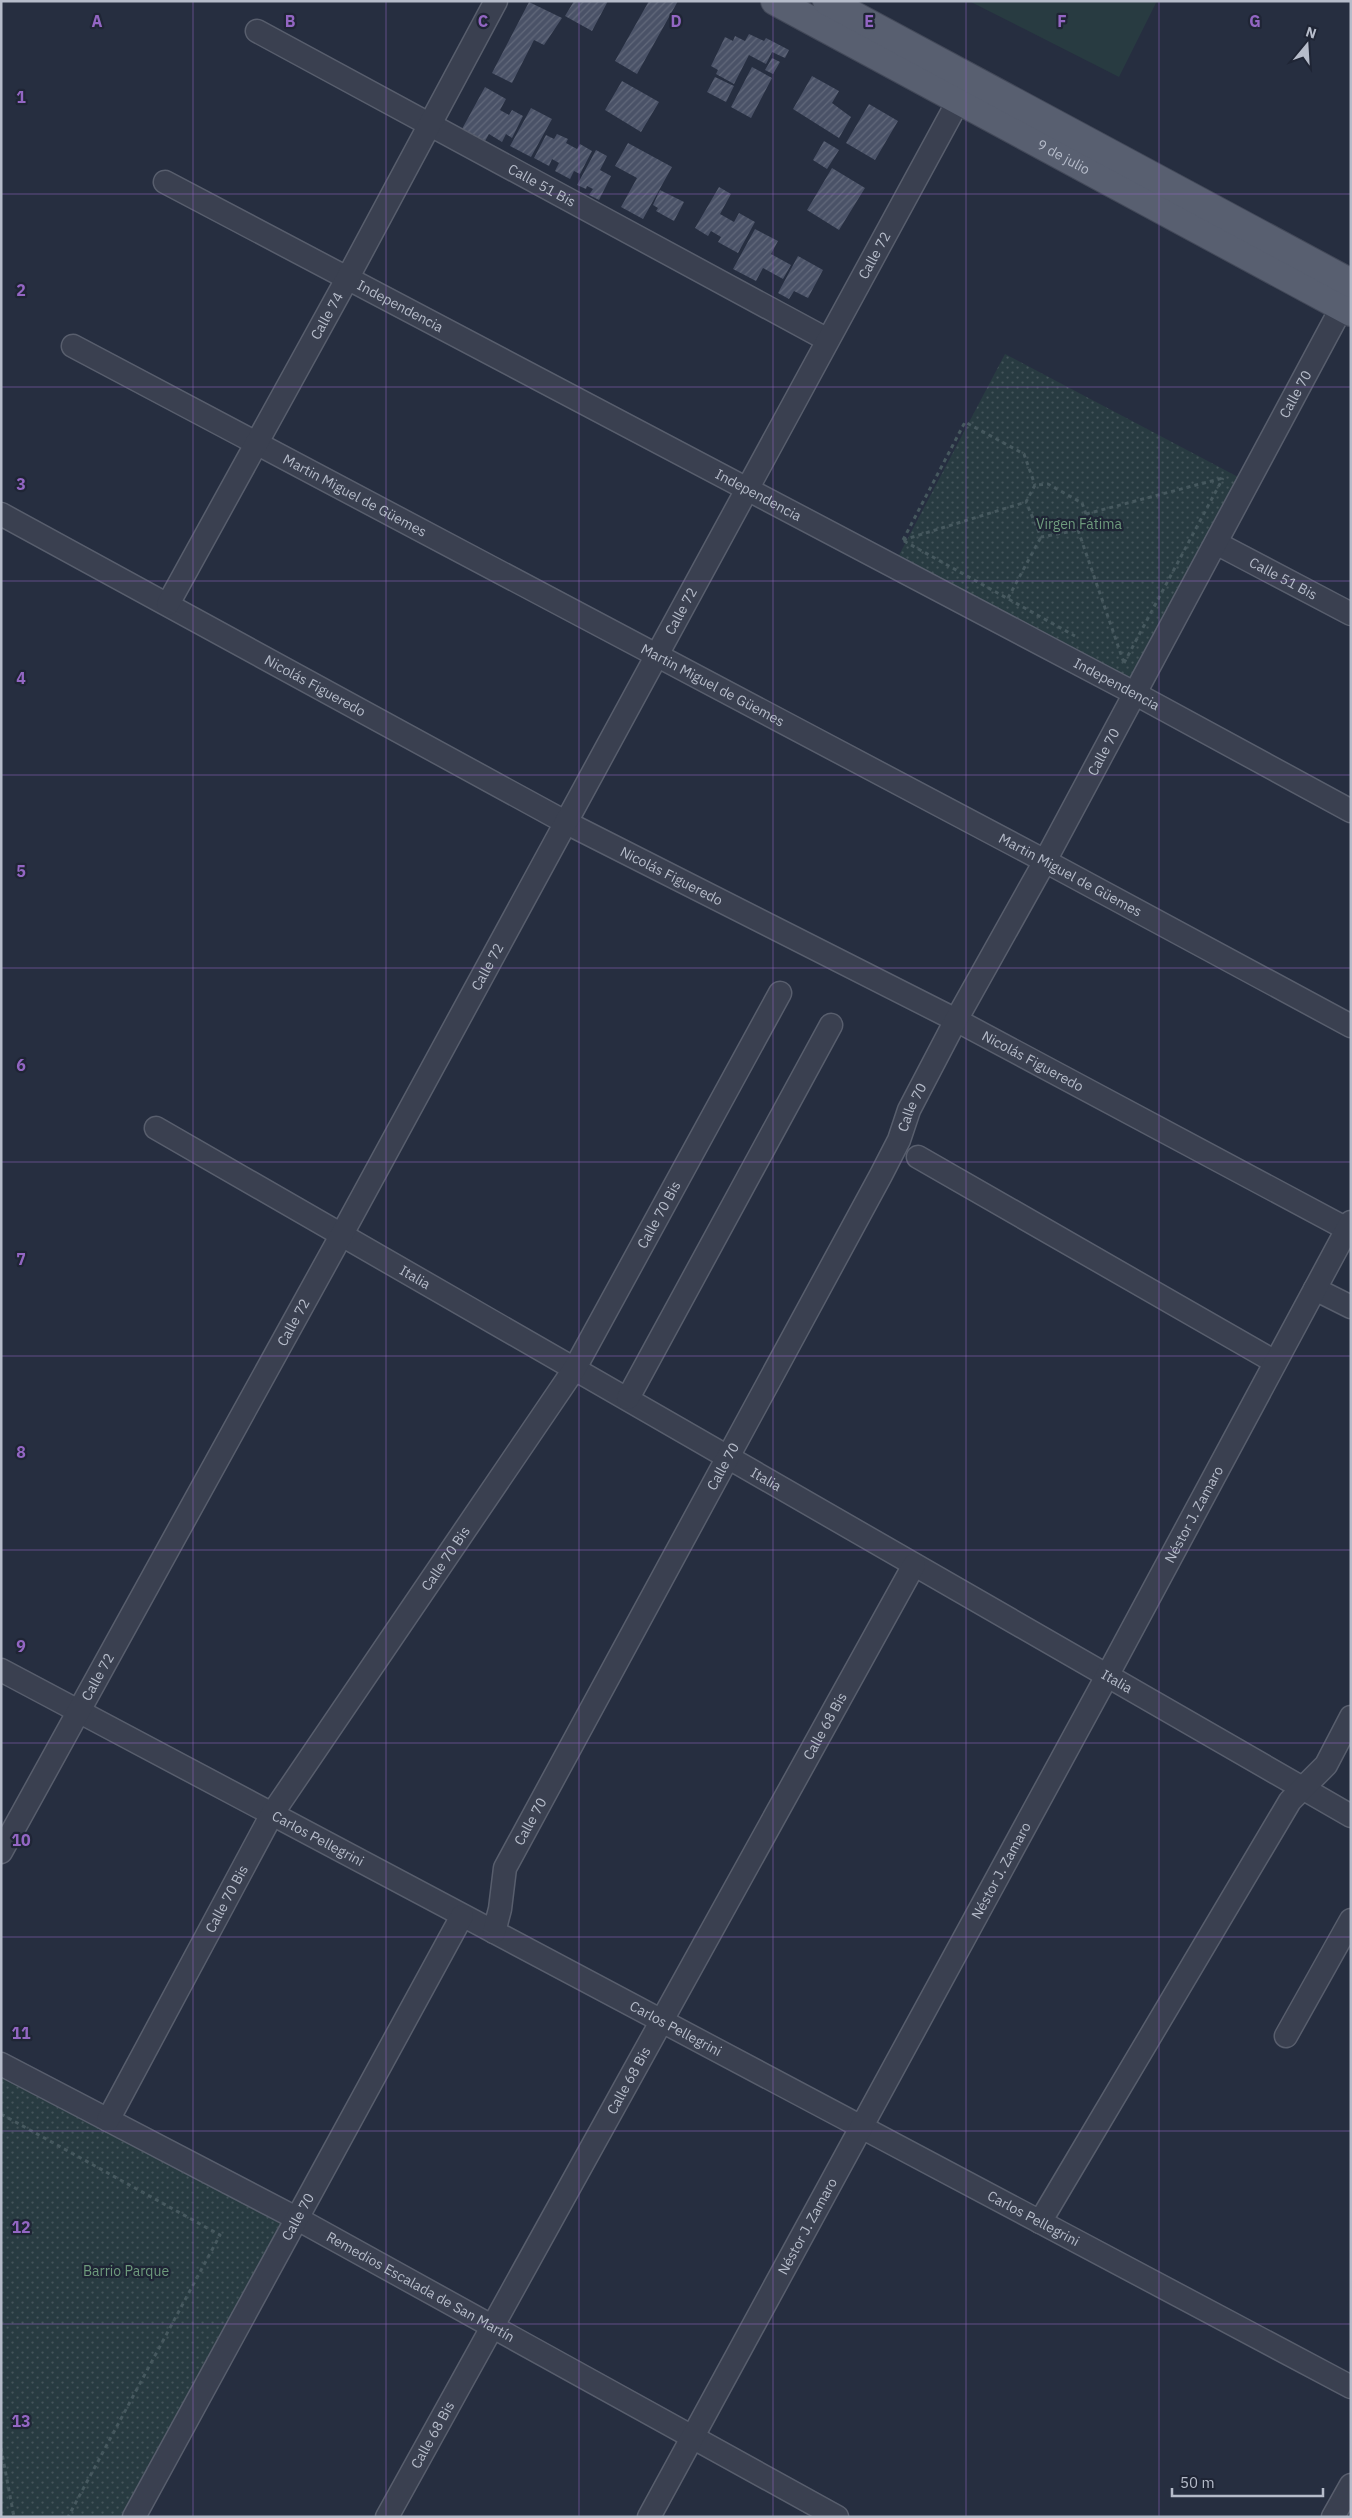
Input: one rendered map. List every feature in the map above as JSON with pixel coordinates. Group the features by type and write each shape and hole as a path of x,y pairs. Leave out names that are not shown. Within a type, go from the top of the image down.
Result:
{"main road":[{"name":"9 de julio","path":"775,1 964,89 1349,298"},
{"name":"9 de julio","path":"827,1 964,89"}],"street":[{"name":"Calle 74","path":"168,604 347,279 496,1"},
{"name":"Calle 51 Bis","path":"257,30 826,339"},
{"name":"Calle 72","path":"1,1852 342,1234 826,339 964,89"},
{"name":"Independencia","path":"165,182 1134,693 1348,802"},
{"name":"Calle 70","path":"494,1932 500,1909 505,1868 881,1175 899,1140 909,1110 956,1020 1349,298"},
{"name":"Martin Miguel de Güemes","path":"73,346 1351,1026"},
{"name":"Nicolás Figueredo","path":"1,514 565,822 956,1020 1349,1226"},
{"name":"Calle 51 Bis","path":"1216,543 1351,614"},
{"name":"Calle 70 Bis","path":"108,2120 272,1814 575,1368 780,993"},
{"path":"628,1398 831,1025"},
{"name":"Italia","path":"156,1128 628,1398 1107,1676 1304,1787 1351,1816"},
{"path":"918,1157 1275,1362"},
{"name":"Néstor J. Zamaro","path":"649,2517 1107,1676 1349,1226"},
{"path":"1315,1289 1351,1307"},
{"name":"Calle 68 Bis","path":"387,2517 914,1565"},
{"name":"Carlos Pellegrini","path":"1,1670 660,2022 1351,2387"},
{"path":"1040,2222 1290,1801 1326,1765 1351,1717"},
{"name":"Calle 70","path":"134,2517 462,1916"},
{"path":"1286,2036 1351,1920"},
{"name":"Remedios Escalada de San Martín","path":"1,2064 296,2218 493,2325 837,2517"},
{"path":"1333,2517 1351,2485"}],"path":[{"path":"964,422 1024,454 1035,485 1026,502 903,540 964,422"},
{"path":"1086,514 1223,478 1124,663"},
{"path":"1035,485 1048,484 1082,503 1086,514 1078,530 1124,663"},
{"path":"1026,502 1041,537"},
{"path":"1041,537 1078,530"},
{"path":"1008,598 1041,537"},
{"path":"903,540 1083,640"},
{"path":"1116,658 1124,663"},
{"path":"1,2114 220,2235 68,2517"},
{"path":"1,2448 14,2517"}],"green space":[{"path":"969,1 1157,1 1119,77"},
{"name":"Virgen Fátima","path":"1005,354 1240,478 1131,684 898,557"},
{"name":"Barrio Parque","path":"1,2064 296,2218 134,2517 1,2517"}],"building":[{"path":"574,1 608,1 592,31 565,16"},
{"path":"649,1 678,1 637,74 615,61"},
{"path":"529,2 562,18 544,45 534,40 512,83 492,73"},
{"path":"749,34 764,41 766,38 789,50 785,58 772,52 766,64 749,55 734,84 716,74 718,70 711,66 725,37 733,41 735,36 745,41"},
{"path":"772,58 780,62 773,74 765,70"},
{"path":"752,67 772,78 751,118 731,107"},
{"path":"812,76 839,91 832,103 851,117 839,138 793,109"},
{"path":"715,77 734,86 726,102 707,92"},
{"path":"622,81 659,102 641,132 605,110"},
{"path":"485,87 506,99 500,110 509,115 512,110 523,116 512,138 506,134 502,142 489,134 485,141 462,129"},
{"path":"869,104 898,121 875,160 846,143"},
{"path":"531,108 552,119 531,157 510,146"},
{"path":"557,134 568,139 566,143 577,149 580,144 592,151 580,174 574,171 570,179 555,171 559,163 552,159 549,166 534,158 546,135 554,139"},
{"path":"824,141 839,150 827,169 813,160"},
{"path":"628,143 672,167 643,219 621,207 637,178 615,166"},
{"path":"596,150 607,156 600,170 611,176 599,200 589,195 593,189 587,186 586,189 577,185"},
{"path":"832,168 865,188 839,230 807,210"},
{"path":"719,187 731,194 720,214 734,222 739,213 755,222 738,253 718,242 721,237 711,231 708,236 695,228"},
{"path":"660,190 684,202 674,221 656,211 658,208 653,205"},
{"path":"755,229 778,241 771,254 791,265 783,279 763,268 756,281 733,269"},
{"path":"798,256 823,270 808,298 794,291 789,299 778,293"}]}
